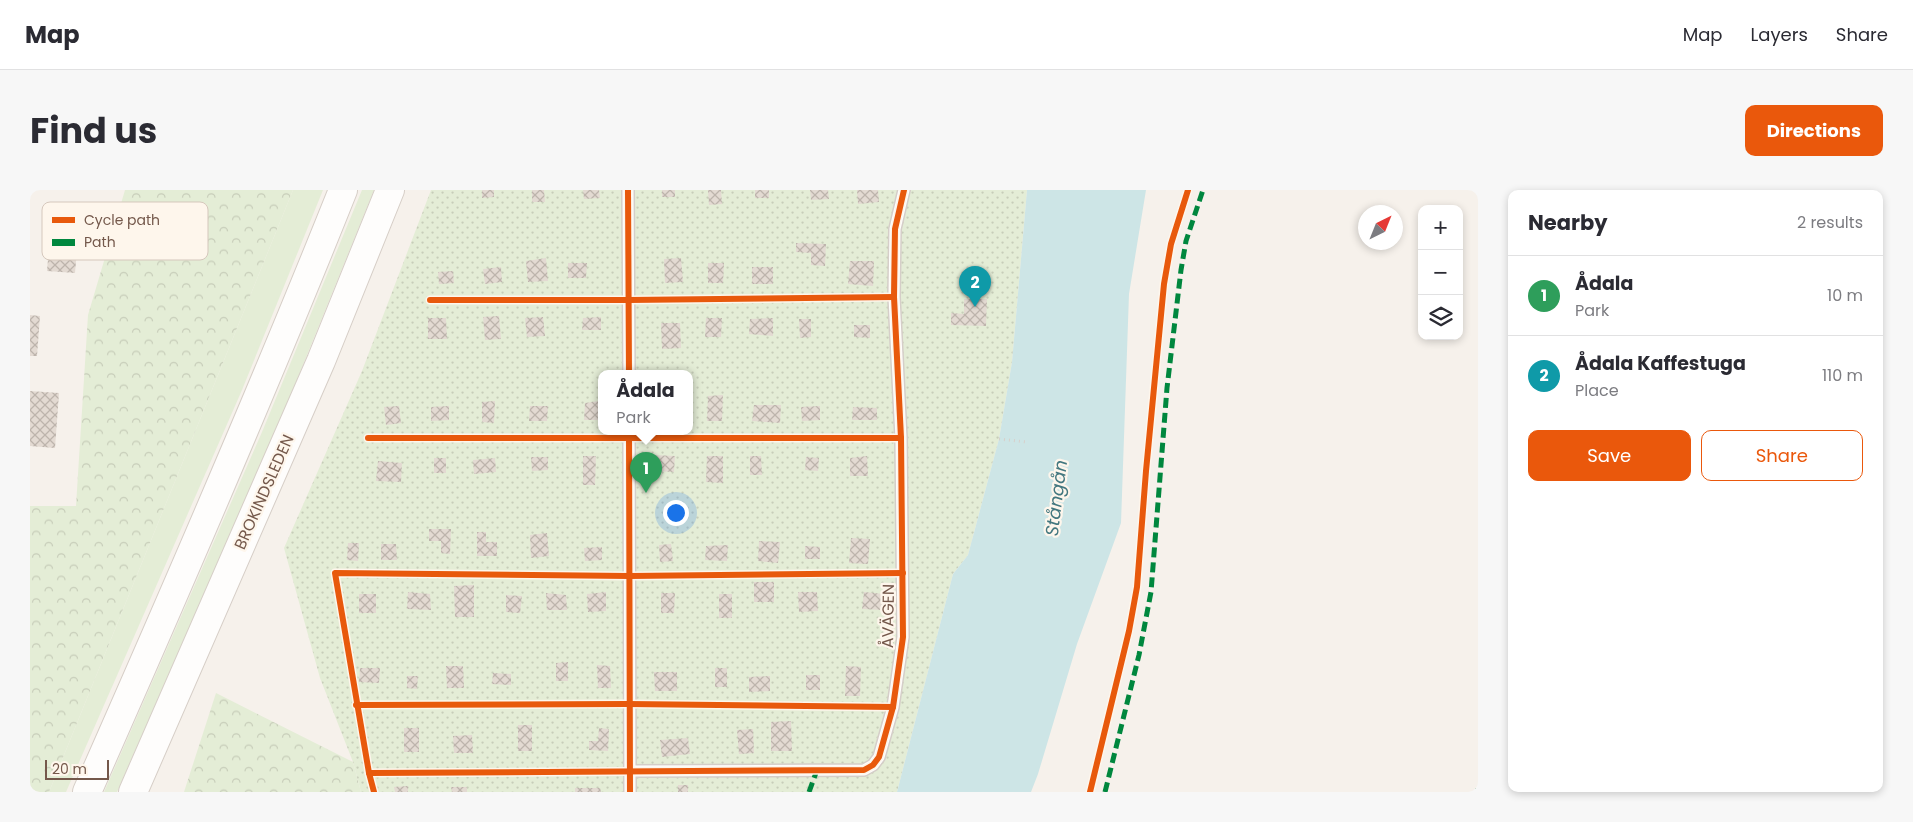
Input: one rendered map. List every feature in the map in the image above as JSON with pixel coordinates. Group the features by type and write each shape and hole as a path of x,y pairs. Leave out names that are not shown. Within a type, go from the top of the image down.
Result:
{"main road":[{"path":"87,792 285,336 343,190"},
{"name":"BROKINDSLEDEN","path":"133,792 322,361 390,190"}],"lane":[{"path":"628,190 629,370"},
{"name":"ÅVÄGEN","path":"630,771 864,770 873,765 879,757 893,706 903,636 901,438 894,297 895,229 904,190"},
{"path":"629,435 630,792"}],"path":[{"path":"999,439 1028,442"}],"green space":[{"path":"125,190 293,190 49,792 30,792 30,506 76,506 88,315 104,260 208,260 208,202 121,202"},
{"path":"293,190 323,190 242,390 66,792 49,792"},
{"path":"362,190 374,190 288,402 117,792 104,792 262,432"},
{"path":"431,190 1027,190 1012,362 999,439 968,555 953,574 897,792 361,792 353,762 320,678 284,548 362,371"},
{"path":"216,693 353,762 361,792 184,792"}],"water":[{"name":"Stångån","path":"1027,190 1146,190 1129,294 1121,523 1077,644 1031,792 897,792 953,574 968,555 999,439 1012,362"}],"building":[{"path":"482,190 494,190 494,197 482,198"},
{"path":"532,190 544,190 545,202 532,202"},
{"path":"583,190 599,190 600,198 584,199"},
{"path":"662,190 675,190 675,197 662,197"},
{"path":"708,190 721,190 722,204 709,205"},
{"path":"755,190 769,190 769,198 755,198"},
{"path":"810,190 828,190 829,199 811,200"},
{"path":"857,190 878,190 879,202 858,204"},
{"path":"796,243 826,244 825,266 811,265 811,253 796,252"},
{"path":"546,258 548,281 528,282 526,261"},
{"path":"681,258 683,282 665,283 664,259"},
{"path":"48,260 76,260 75,273 47,271"},
{"path":"850,261 874,261 873,286 848,284"},
{"path":"568,263 587,263 586,278 568,278"},
{"path":"708,263 724,263 723,283 708,283"},
{"path":"501,267 502,282 485,284 483,269"},
{"path":"752,267 773,267 773,284 752,284"},
{"path":"453,271 454,283 439,284 438,272"},
{"path":"964,299 987,299 986,326 951,325 951,313 964,314"},
{"path":"30,315 40,316 37,356 30,356"},
{"path":"499,316 501,339 485,340 483,317"},
{"path":"543,317 545,336 527,337 525,318"},
{"path":"601,317 601,330 582,330 583,318"},
{"path":"428,318 446,318 447,339 428,339"},
{"path":"706,318 722,318 721,337 705,337"},
{"path":"773,318 773,336 749,334 750,319"},
{"path":"799,319 811,319 811,337 800,338"},
{"path":"661,323 680,323 681,348 662,349"},
{"path":"854,325 870,325 870,338 854,337"},
{"path":"30,391 59,393 55,448 30,446"},
{"path":"723,395 722,421 707,421 708,396"},
{"path":"495,401 494,423 482,422 482,402"},
{"path":"598,401 598,420 584,420 585,403"},
{"path":"754,405 781,405 780,423 752,421"},
{"path":"399,406 401,423 386,425 384,407"},
{"path":"449,406 449,420 431,421 431,407"},
{"path":"530,406 548,406 547,421 529,421"},
{"path":"820,406 820,420 802,421 801,407"},
{"path":"853,407 877,408 877,420 852,420"},
{"path":"655,455 675,456 674,472 655,471"},
{"path":"583,456 596,456 595,485 583,485"},
{"path":"707,456 723,456 723,483 706,482"},
{"path":"750,456 761,456 762,475 750,475"},
{"path":"867,456 868,476 850,476 850,458"},
{"path":"531,457 548,457 548,470 532,471"},
{"path":"806,457 819,458 818,471 805,470"},
{"path":"434,458 446,458 446,473 434,473"},
{"path":"495,458 496,472 474,474 473,460"},
{"path":"378,461 402,463 401,482 376,481"},
{"path":"429,529 451,529 450,554 441,553 441,541 429,541"},
{"path":"477,532 486,532 486,542 497,542 497,556 477,556"},
{"path":"547,533 549,556 531,558 530,535"},
{"path":"851,538 870,539 868,564 849,563"},
{"path":"759,541 780,542 778,563 758,561"},
{"path":"348,543 359,543 358,561 347,560"},
{"path":"381,544 396,544 397,560 381,560"},
{"path":"671,544 673,561 660,562 659,545"},
{"path":"728,545 727,561 705,560 706,546"},
{"path":"805,546 820,547 820,559 805,559"},
{"path":"602,547 602,560 585,561 584,548"},
{"path":"754,582 774,582 774,602 754,602"},
{"path":"474,585 474,617 455,617 454,586"},
{"path":"408,592 430,594 431,610 407,609"},
{"path":"606,592 606,611 588,612 587,594"},
{"path":"798,592 817,592 818,611 799,612"},
{"path":"864,592 884,594 882,610 862,609"},
{"path":"546,593 566,595 567,610 547,610"},
{"path":"661,593 675,593 674,613 661,613"},
{"path":"359,594 376,594 376,613 359,613"},
{"path":"719,594 732,594 732,618 719,618"},
{"path":"506,595 522,596 520,613 506,612"},
{"path":"568,662 568,681 556,681 556,663"},
{"path":"597,665 610,666 611,688 598,688"},
{"path":"446,666 463,666 464,688 447,688"},
{"path":"846,666 861,667 860,696 845,696"},
{"path":"360,668 380,668 379,683 359,682"},
{"path":"715,668 727,668 727,687 715,687"},
{"path":"654,672 677,672 677,691 655,691"},
{"path":"493,673 511,674 511,685 492,684"},
{"path":"806,675 820,675 820,690 806,690"},
{"path":"407,676 418,676 417,689 407,688"},
{"path":"770,676 770,691 749,692 749,677"},
{"path":"791,721 792,751 771,751 771,722"},
{"path":"518,725 532,725 532,751 518,751"},
{"path":"404,728 419,728 419,752 404,752"},
{"path":"599,728 609,729 608,751 589,750 589,741 598,741"},
{"path":"753,729 754,753 739,754 737,730"},
{"path":"472,735 473,753 454,753 453,736"},
{"path":"688,738 690,754 662,757 660,740"},
{"path":"678,785 688,785 688,792 678,792"},
{"path":"408,786 408,792 395,792 394,787"},
{"path":"451,787 467,787 467,792 452,792"},
{"path":"575,788 600,788 601,792 575,792"}],"marked path":[{"path":"1105,792 1139,655 1151,592 1167,388 1181,270 1186,241 1203,190"},
{"path":"809,792 817,770"}],"cycle path":[{"path":"628,190 629,370"},
{"path":"369,773 864,770 873,765 879,757 893,707 903,637 901,438 894,297 895,229 904,190"},
{"path":"1090,792 1129,631 1137,587 1164,284 1171,244 1188,190"},
{"path":"430,300 894,297"},
{"path":"629,435 630,792"},
{"path":"368,438 901,438"},
{"path":"374,792 369,773 335,573 630,576 903,573"},
{"path":"356,705 628,704 893,707"}],"place":[{"name":"Ådala Kaffestuga","path":"975,307"},
{"name":"Ådala","path":"646,493"}]}
